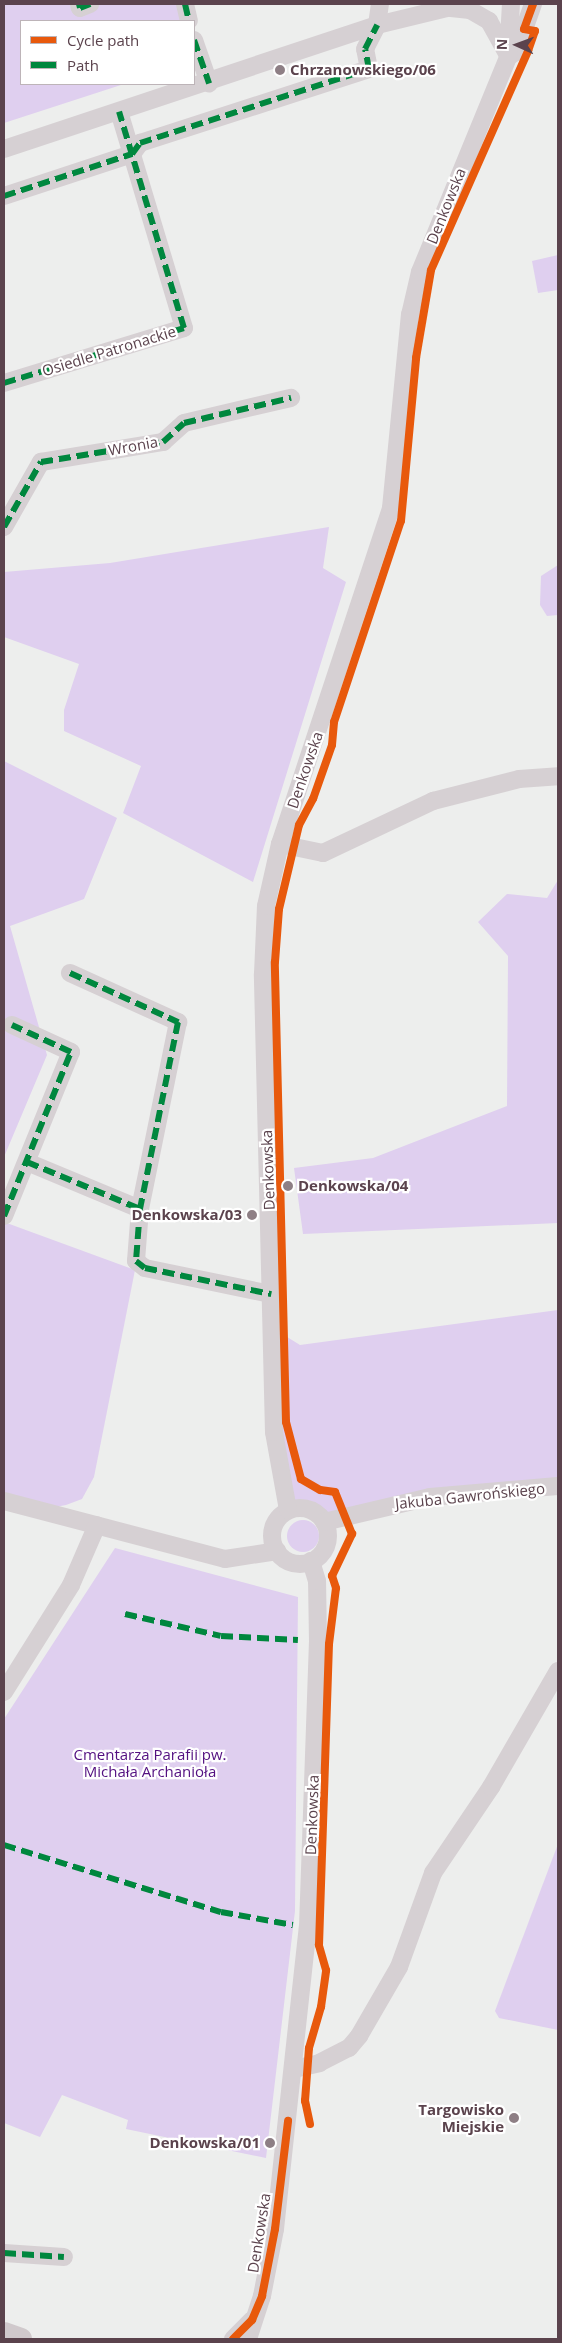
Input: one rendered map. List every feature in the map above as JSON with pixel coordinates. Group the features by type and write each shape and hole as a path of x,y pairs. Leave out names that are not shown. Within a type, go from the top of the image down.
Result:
{"main road":[{"path":"4,2333 22,2339"}],"street":[{"path":"79,4 80,8 90,4"},
{"path":"185,4 189,20"},
{"path":"4,196 132,154 140,143 369,69 365,49 377,25 380,4"},
{"name":"Denkowska","path":"288,1510 274,1432 263,974 266,906 280,844 391,508 410,315 420,272 508,57 511,4"},
{"name":"Denkowska","path":"508,57 516,52 532,4"},
{"path":"4,149 209,83 377,25 455,6 470,10 489,21 508,57"},
{"path":"195,43 209,83"},
{"name":"Osiedle Patronackie","path":"4,383 184,328 119,112"},
{"name":"Wronia","path":"4,527 41,462 163,442 184,423 291,398"},
{"path":"280,844 323,854 433,801 519,780 558,776"},
{"path":"70,973 178,1022 140,1209 134,1251 138,1265 271,1294"},
{"path":"4,1216 71,1052 12,1025"},
{"path":"27,1162 140,1209"},
{"name":"Jakuba Gawrońskiego","path":"324,1522 430,1497 558,1486"},
{"path":"4,1501 225,1559 277,1551"},
{"path":"308,1509 324,1522 328,1539 325,1548 311,1561 292,1563 277,1551 273,1542 275,1523 288,1510 308,1509"},
{"path":"4,1692 71,1586 97,1526"},
{"name":"Denkowska","path":"248,2339 252,2320 262,2296 275,2229 294,2069 308,1927 318,1642 317,1581 311,1561"},
{"path":"294,2069 319,2063 349,2048 359,2036 399,1967 432,1873 491,1786 558,1671"},
{"path":"4,2253 64,2257"},
{"name":"Denkowska","path":"234,2339 252,2320"}],"green space":[{"path":"4,4 185,4 189,20 20,20 20,85 121,85 4,123"},
{"path":"558,255 558,290 538,293 532,261"},
{"path":"329,527 323,568 346,582 253,882 123,813 141,766 64,731 64,710 79,664 4,637 4,572 110,563"},
{"path":"558,565 558,615 547,616 540,605 541,576"},
{"path":"4,761 117,818 84,899 10,926 47,1055 4,1157"},
{"path":"558,880 558,1223 303,1234 294,1168 373,1158 507,1106 508,956 478,922 507,894 547,898"},
{"path":"4,1222 135,1270 94,1477 82,1499 66,1505 55,1507 4,1494"},
{"path":"558,1310 558,1486 430,1497 324,1522 308,1509 288,1510 271,1327 300,1345"},
{"path":"303,1520 314,1525 319,1536 314,1547 303,1552 292,1547 287,1536 292,1525"},
{"name":"Cmentarza Parafii pw. Michała Archanioła","path":"115,1548 298,1597 295,1911 266,2158 126,2129 128,2120 62,2095 40,2137 4,2123 4,1719"},
{"path":"558,1844 558,2030 499,2018 495,2011"}],"marked path":[{"path":"79,4 80,8 90,4"},
{"path":"185,4 189,20"},
{"path":"4,196 132,154 140,143 369,69 365,49 377,25"},
{"path":"195,43 209,83"},
{"path":"4,383 184,328 119,112"},
{"path":"4,527 41,462 163,442 184,423 291,398"},
{"path":"70,973 178,1022 140,1209 136,1261 145,1268 271,1294"},
{"path":"4,1216 71,1052 12,1025"},
{"path":"27,1162 140,1209"},
{"path":"125,1614 221,1636 298,1640"},
{"path":"4,1845 221,1912 293,1925"},
{"path":"4,2253 64,2257"}],"cycle path":[{"path":"310,2124 305,2101 309,2048 321,2007 326,1970 319,1945 329,1644 336,1588 332,1576 352,1534 335,1492 320,1490 301,1479 286,1422 275,962 279,909 299,825 313,799 332,745 334,722 401,521 416,358 431,270 528,51 535,31 524,29 533,4"},
{"path":"233,2339 252,2320 262,2296 275,2229 288,2121"}],"place":[{"name":"Chrzanowskiego/06","path":"280,70"},
{"name":"Denkowska/04","path":"288,1186"},
{"name":"Denkowska/03","path":"252,1215"},
{"name":"Targowisko Miejskie","path":"514,2118"},
{"name":"Denkowska/01","path":"270,2143"}]}
